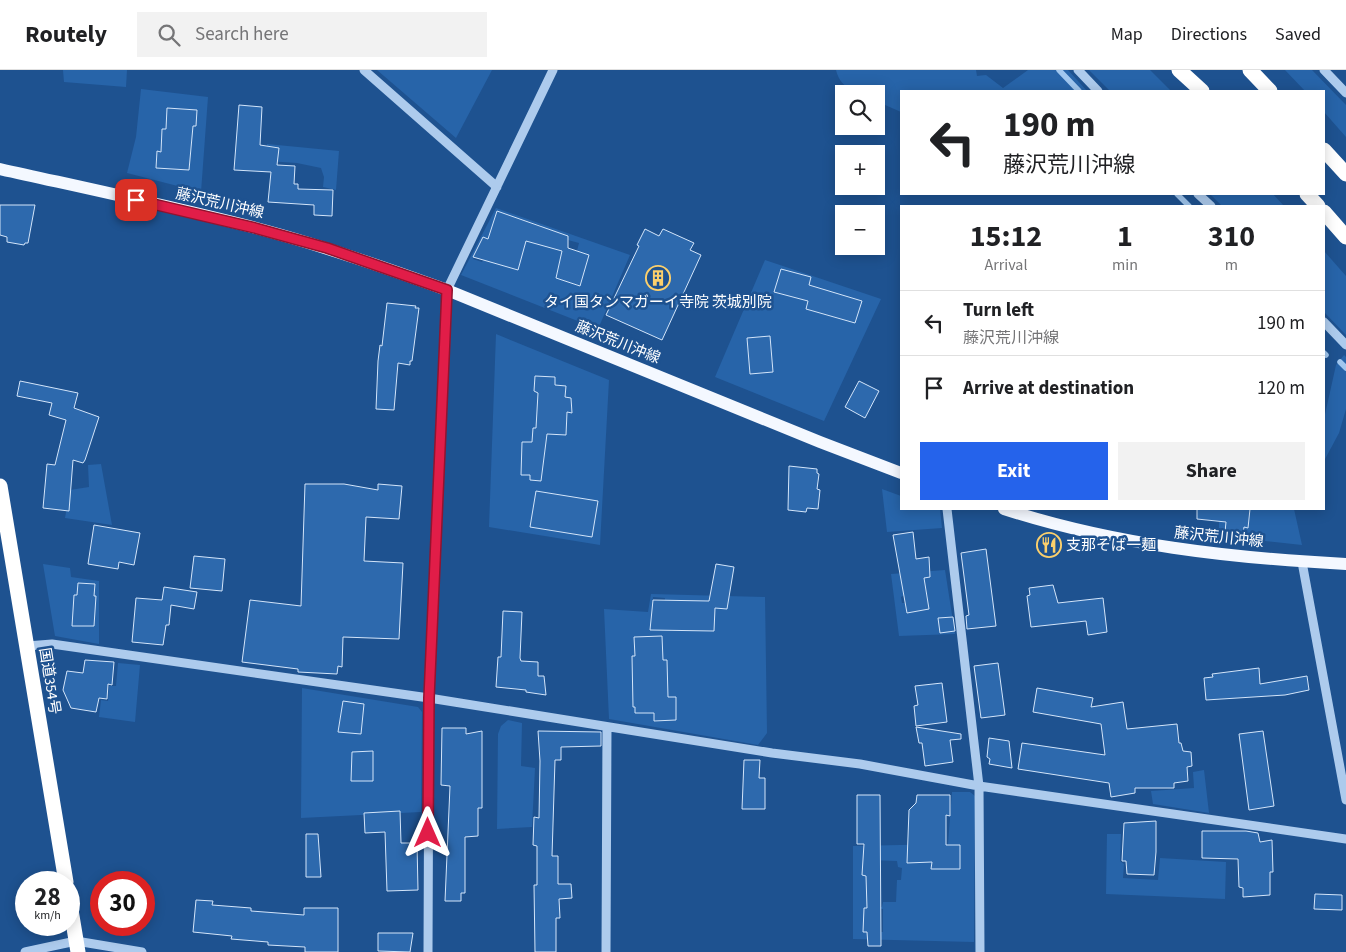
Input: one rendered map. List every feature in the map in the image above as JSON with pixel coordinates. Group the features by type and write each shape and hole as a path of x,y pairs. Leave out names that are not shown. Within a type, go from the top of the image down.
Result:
{"highway":[{"path":"1179,70 1201,90"},
{"path":"1191,70 1210,90"},
{"path":"1250,70 1269,90"},
{"path":"1325,151 1346,174"},
{"path":"1308,195 1317,205"},
{"path":"1325,213 1346,237"},
{"name":"国道354号","path":"0,486 2,511 27,646 64,871"}],"main road":[{"name":"藤沢荒川沖線","path":"0,169 255,228 336,251 447,290 820,442 900,473"},
{"name":"藤沢荒川沖線","path":"1008,510 1092,533 1154,546 1302,562 1346,564"}],"street":[{"path":"364,70 497,187"},
{"path":"428,952 429,698 447,290 553,70"},
{"path":"1078,70 1097,90"},
{"path":"1324,70 1346,93"},
{"path":"1199,195 1210,205"},
{"path":"1325,323 1346,345"},
{"path":"947,510 979,786 980,952"},
{"path":"1302,562 1346,800"},
{"path":"27,646 52,644 429,698 772,753 860,764 979,786 1346,839"},
{"path":"606,952 607,727"},
{"path":"25,952 77,947 142,952"}],"shaded area":[{"path":"63,70 127,70 126,87 64,82"},
{"path":"377,70 492,70 456,138"},
{"path":"836,70 976,70 977,76 986,75 1003,88 1028,70 1068,70 1086,90 900,90 900,112 885,105 885,85 844,85"},
{"path":"1089,70 1150,70 1170,90 1109,90"},
{"path":"1285,70 1312,70 1346,105 1346,137 1325,113 1325,90 1304,90"},
{"path":"141,89 208,97 201,192 127,173 136,137","holes":["167,108 197,110 196,126 175,125 192,140 189,170 156,168 157,152 161,152 162,129 168,129"]},
{"path":"267,144 339,151 336,190 323,187 324,177 321,168 297,163 267,161"},
{"path":"1211,195 1274,195 1283,205 1221,205"},
{"path":"496,208 630,255 598,329 461,275","holes":["497,211 542,226 537,244 526,241 517,270 484,259 482,262 473,259 483,238 495,241 492,226","568,240 579,243 577,251 589,255 580,286 556,278 562,251"]},
{"path":"1325,252 1346,276 1346,335 1325,313"},
{"path":"765,260 881,299 824,421 715,377","holes":["811,278 804,300 774,292","813,287 861,301 854,323 806,309","770,336 773,371 750,373 747,338"]},
{"path":"496,334 609,380 600,545 489,527","holes":["535,376 555,377 555,385 565,397 571,399 572,412 567,412 566,435 541,433 546,441 544,458 521,475 522,443 532,442 533,429 536,429 538,393","536,492 598,501 592,537 530,527"]},
{"path":"1344,355 1346,357 1346,409 1339,433 1325,459 1325,414 1336,365"},
{"path":"101,464 112,525 65,518 70,490 89,487 88,465"},
{"path":"882,489 900,496 900,510 940,510 942,528 887,532"},
{"path":"1219,510 1225,510 1224,522 1243,534 1244,527 1248,527 1250,510 1294,510 1302,545 1219,536"},
{"path":"43,564 70,568 71,577 99,581 99,644 55,636"},
{"path":"945,570 955,634 899,636 891,574","holes":["925,583 928,601 923,602 925,610 907,613 905,603 902,603 901,597"]},
{"path":"651,594 765,597 767,733 758,745 609,719 604,609 648,612","holes":["653,597 665,598 662,622 651,622","671,601 715,601 714,631 671,631","662,636 663,653 635,654 634,637","675,697 676,720 654,721 653,698"]},
{"path":"118,663 140,665 135,722 99,717 101,700 108,701 109,686 116,686"},
{"path":"302,688 418,707 422,712 421,812 301,818"},
{"path":"508,720 522,723 521,766 535,768 532,827 497,829 498,734 501,726"},
{"path":"1204,770 1209,813 1153,804 1151,791 1194,788 1193,772"},
{"path":"952,792 970,792 975,796 974,942 853,939 853,846 948,844","holes":["932,845 960,846 960,869 932,869","870,860 897,861 898,867 902,868 901,880 897,880 896,902 883,902 882,907 874,906 866,876 862,875","864,908 883,909 883,932 864,931"]},
{"path":"1107,834 1121,834 1120,861 1124,864 1123,878 1158,880 1160,858 1226,862 1225,899 1106,894"}],"building":[{"path":"239,105 262,107 260,145 279,148 277,165 295,166 294,184 298,184 298,189 333,190 332,216 314,215 314,205 268,202 271,172 234,170"},
{"path":"167,108 197,110 196,126 193,126 189,170 156,168 157,151 161,152 162,129 166,129"},
{"path":"0,205 35,205 28,243 24,245 7,242 7,237 0,235"},
{"path":"497,211 568,236 568,248 589,255 580,286 556,278 562,251 526,241 518,270 473,257 483,237 488,239"},
{"name":"タイ国タンマガーイ寺院 茨城別院","path":"645,229 659,236 663,229 694,243 690,250 701,255 662,340 606,315 639,246 637,245"},
{"path":"781,269 811,277 809,285 862,301 855,323 806,309 808,301 774,292"},
{"path":"387,303 416,306 415,308 419,308 412,361 410,361 410,365 398,363 394,410 376,409 378,361 380,345 382,346"},
{"path":"770,336 773,372 750,374 747,338"},
{"path":"535,376 555,377 555,385 566,386 565,397 571,398 572,413 567,412 566,435 547,434 541,481 530,480 530,475 521,475 522,442 532,442 533,428 536,428 538,393 534,391"},
{"path":"20,381 78,393 74,408 99,417 85,460 83,463 73,460 69,511 43,508 47,464 55,465 66,420 49,415 52,403 17,396"},
{"path":"859,381 879,391 865,418 845,407"},
{"path":"789,466 817,469 819,474 817,489 820,490 818,509 807,508 806,512 788,510"},
{"path":"305,484 344,484 378,490 378,484 402,486 399,519 366,517 364,561 403,563 399,639 343,637 342,667 338,666 337,674 298,672 298,669 242,662 250,600 301,606"},
{"path":"536,491 598,501 592,537 530,527"},
{"path":"1197,510 1250,510 1248,528 1244,527 1243,534 1225,532 1226,522 1197,519"},
{"path":"94,525 140,533 134,565 119,562 118,569 88,564"},
{"path":"913,532 916,559 929,557 930,577 924,578 929,609 907,613 893,535"},
{"path":"986,549 996,626 967,629 966,616 969,615 961,553"},
{"path":"194,556 225,559 222,591 190,588"},
{"path":"716,564 734,567 727,609 715,608 714,631 650,630 653,600 709,601"},
{"path":"78,583 95,584 94,626 72,626 74,595 77,595"},
{"path":"1053,585 1058,603 1103,598 1107,632 1088,635 1086,621 1031,627 1027,596 1030,595 1029,588"},
{"path":"164,587 197,592 194,609 171,605 169,625 166,625 163,645 132,642 136,598 162,600"},
{"path":"503,611 522,612 520,658 521,661 538,662 538,676 544,676 546,695 526,692 526,690 496,687 498,657 501,657"},
{"path":"953,617 955,631 940,633 938,618"},
{"path":"662,636 663,660 667,660 668,697 676,697 676,720 654,721 654,713 635,713 635,707 633,707 632,656 635,656 634,637"},
{"path":"85,660 114,662 112,685 108,684 107,699 99,698 96,712 71,708 63,690 67,671 83,673"},
{"path":"998,663 1005,715 981,718 974,666"},
{"path":"1259,668 1260,684 1307,676 1309,690 1285,695 1206,700 1204,678 1213,677 1212,674"},
{"path":"942,683 947,722 916,726 914,706 918,705 915,686"},
{"path":"1037,688 1093,698 1091,707 1123,702 1127,729 1177,724 1179,743 1181,743 1183,751 1191,752 1192,766 1187,767 1188,781 1174,783 1174,788 1135,788 1135,793 1111,797 1109,783 1018,769 1022,743 1105,755 1101,724 1033,712"},
{"path":"343,701 364,704 361,734 338,732"},
{"path":"916,727 961,734 961,739 950,740 953,762 925,766 922,743 919,743"},
{"path":"442,728 466,728 466,734 482,731 482,808 478,808 478,836 465,837 465,893 461,893 461,901 445,901 450,786 441,785"},
{"path":"538,731 601,732 601,746 561,747 561,760 555,760 552,856 558,856 558,884 571,884 572,898 559,899 560,918 556,918 556,952 535,952 534,885 537,885 537,846 533,845 534,817 539,818 540,761"},
{"path":"1263,731 1274,806 1249,810 1239,734"},
{"path":"989,738 1009,741 1012,768 989,764 990,759 987,757"},
{"path":"373,751 373,781 351,781 352,752"},
{"path":"744,760 760,760 759,778 765,778 765,809 742,809"},
{"path":"857,795 880,795 881,946 868,946 867,932 863,932 864,908 867,908 866,876 862,875 864,844 857,844"},
{"path":"917,795 950,795 950,816 946,815 946,845 960,845 960,869 931,869 932,862 907,863 909,810 916,803"},
{"path":"400,811 401,843 417,843 418,890 387,891 385,832 365,833 364,813"},
{"path":"1156,821 1154,875 1127,874 1126,861 1122,861 1124,823"},
{"path":"1202,831 1246,831 1258,833 1260,842 1272,840 1273,872 1270,872 1270,895 1243,897 1243,888 1239,887 1238,859 1202,858"},
{"path":"306,834 318,834 321,877 306,877"},
{"path":"1315,894 1342,895 1342,910 1314,909"},
{"path":"196,900 213,901 212,905 251,908 251,911 304,915 304,908 338,908 338,952 305,952 305,947 268,945 268,942 231,939 232,936 193,932"},
{"path":"378,933 413,933 410,952 378,951"}],"waterway":[{"path":"1059,70 1078,90"},
{"path":"1178,195 1188,205"},
{"path":"1340,362 1346,368"}],"place":[{"name":"タイ国タンマガーイ寺院 茨城別院","path":"658,278"},
{"name":"支那そば一麺","path":"1049,545"}],"route":[{"path":"136,200 255,228 327,248 447,290 429,698 428,833"}]}
